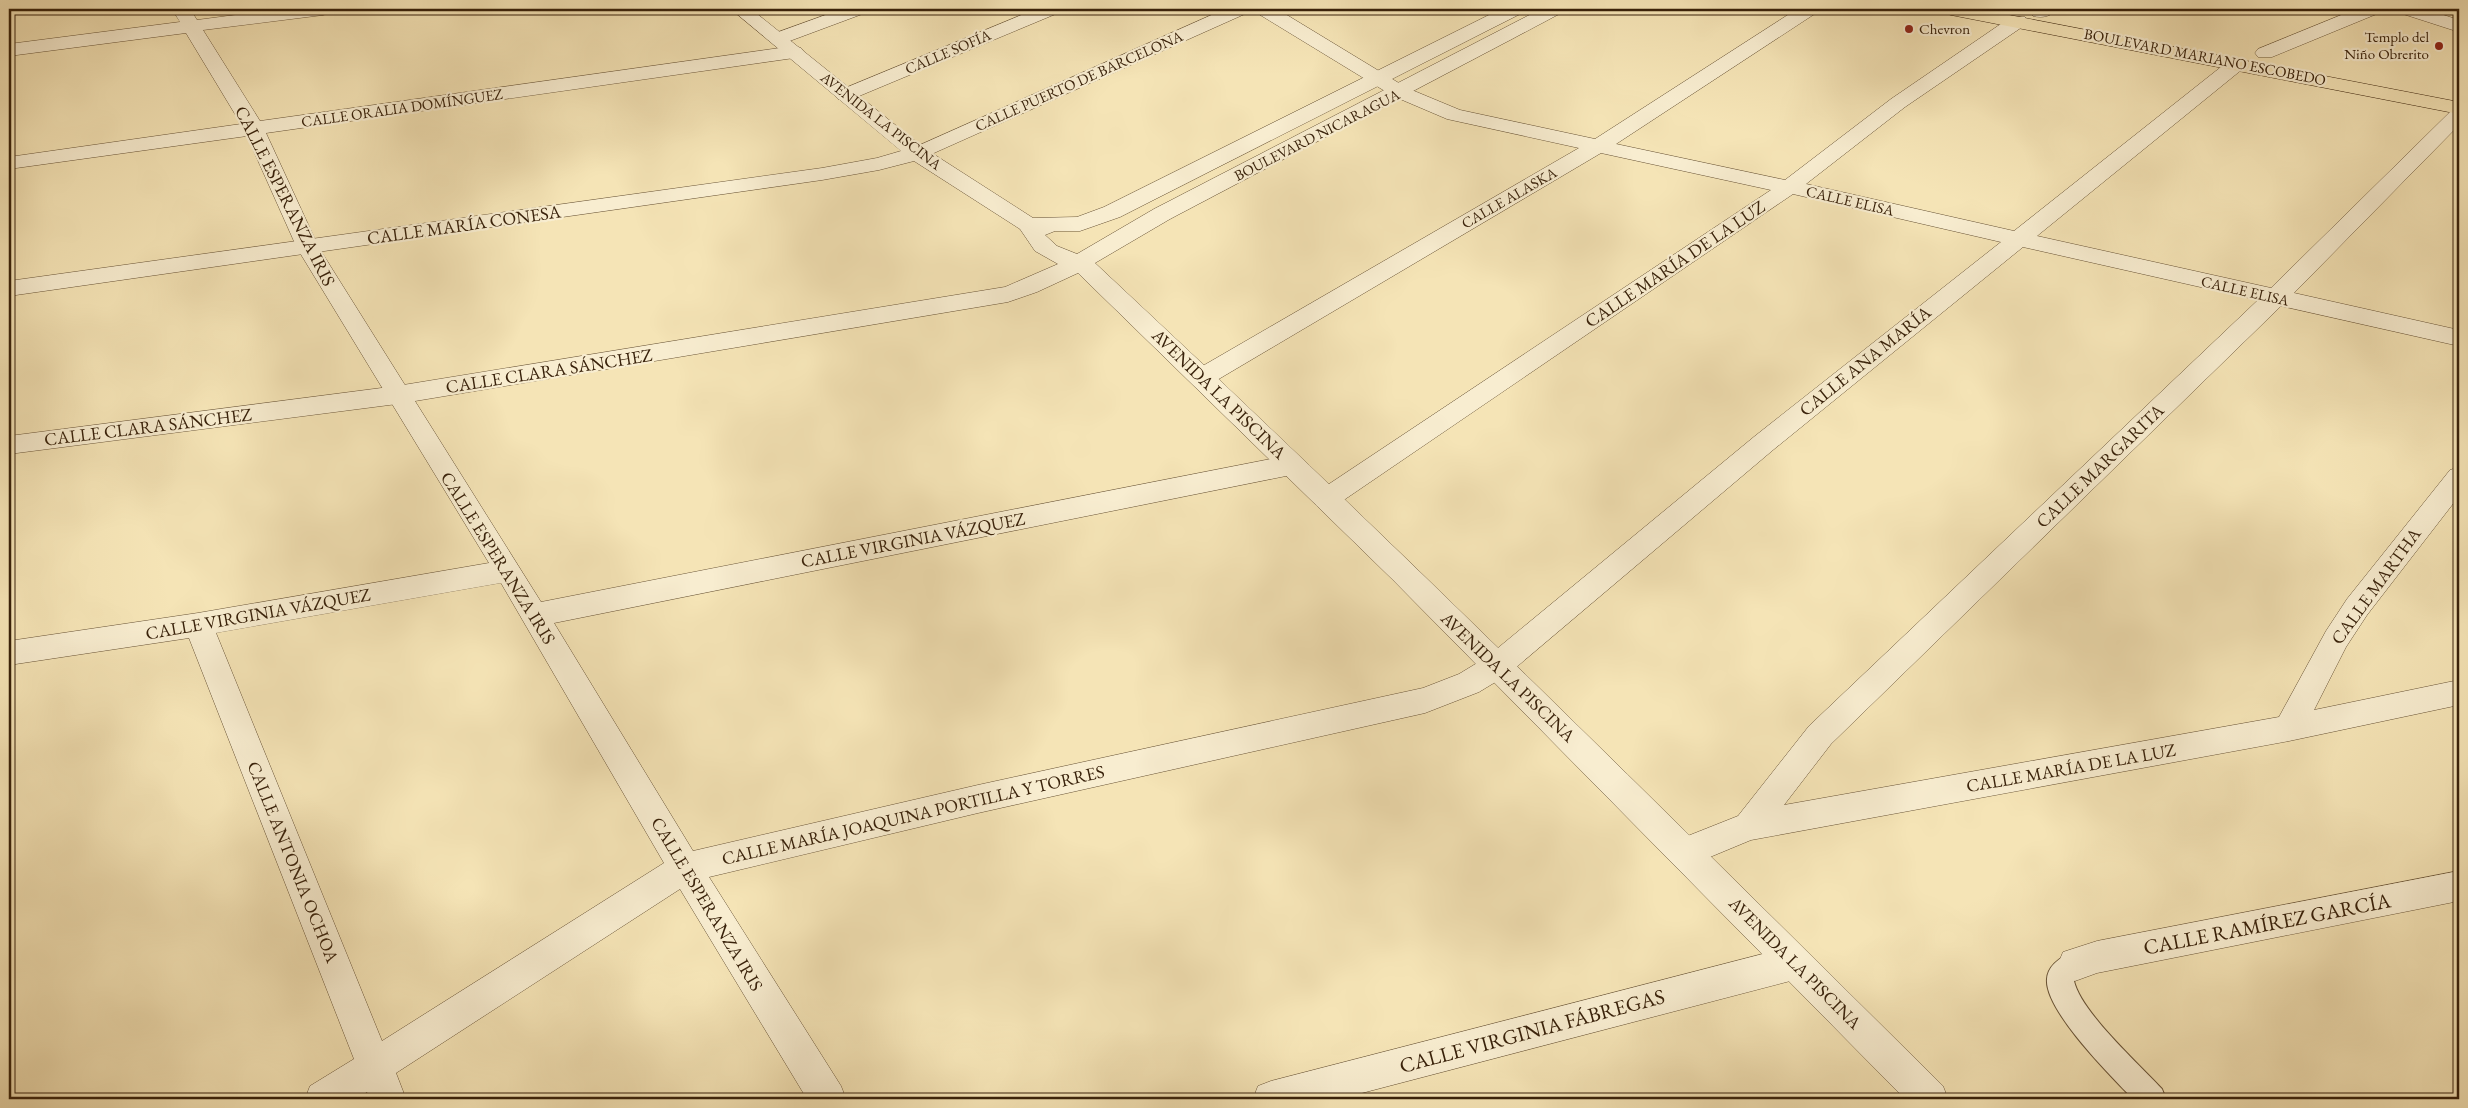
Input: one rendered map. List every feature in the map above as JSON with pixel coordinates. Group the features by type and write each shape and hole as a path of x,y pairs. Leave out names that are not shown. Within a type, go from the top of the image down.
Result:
{"main road":[{"name":"BOULEVARD MARIANO ESCOBEDO","path":"1950,9 2032,13 2265,53 2459,91"},
{"name":"BOULEVARD MARIANO ESCOBEDO","path":"2032,13 2238,63 2459,108"}],"street":[{"path":"9,50 187,18 323,9"},
{"name":"AVENIDA LA PISCINA","path":"740,9 780,38 845,96 918,153 1029,225 1035,239 1044,248 1066,260 1080,262 1203,377 1686,852 1930,1099"},
{"path":"780,38 858,9"},
{"name":"CALLE SOFÍA","path":"845,96 1051,9"},
{"name":"CALLE PUERTO DE BARCELONA","path":"918,153 1240,9"},
{"name":"CALLE ELISA","path":"1264,9 1400,92 1454,114 1789,187 2459,338"},
{"name":"BOULEVARD NICARAGUA","path":"1029,225 1080,224 1112,212 1515,9"},
{"name":"BOULEVARD NICARAGUA","path":"1080,262 1161,215 1400,92 1554,9"},
{"name":"CALLE ALASKA","path":"1203,377 1598,146 1809,9"},
{"path":"2265,53 2372,9"},
{"path":"2407,9 2459,26"},
{"name":"CALLE MARÍA DE LA LUZ","path":"1326,499 1789,187 1898,103 2032,13"},
{"name":"CALLE ESPERANZA IRIS","path":"187,18 254,129 308,248 397,395 508,571 684,868 828,1099"},
{"name":"CALLE ORALIA DOMÍNGUEZ","path":"9,163 794,52"},
{"name":"CALLE ANA MARÍA","path":"1497,666 1764,443 2016,239 2238,63"},
{"name":"CALLE MARGARITA","path":"1749,826 1820,735 2275,298 2459,114"},
{"name":"CALLE MARÍA CONESA","path":"9,289 848,170 918,153"},
{"name":"CALLE CLARA SÁNCHEZ","path":"9,445 397,395 979,300 1032,287 1080,262"},
{"name":"CALLE VIRGINIA VÁZQUEZ","path":"534,615 1292,465"},
{"name":"CALLE MARTHA","path":"2289,728 2336,640 2357,607 2459,477"},
{"name":"CALLE VIRGINIA VÁZQUEZ","path":"9,653 198,625 508,571"},
{"name":"CALLE ANTONIA OCHOA","path":"198,625 388,1099"},
{"name":"CALLE MARÍA JOAQUINA PORTILLA Y TORRES","path":"323,1099 684,868 978,799 1425,700 1469,683 1497,666"},
{"name":"CALLE MARÍA DE LA LUZ","path":"1686,852 1749,826 2289,728 2459,694"},
{"name":"CALLE RAMÍREZ GARCÍA","path":"2075,964 2097,957 2459,886"},
{"name":"CALLE VIRGINIA FÁBREGAS","path":"1271,1099 1794,962"},
{"path":"2075,964 2063,972 2060,979 2061,993 2075,1014 2152,1099"}],"place":[{"name":"Chevron","path":"1909,29"},
{"name":"Templo del Niño Obrerito","path":"2439,46"}]}
